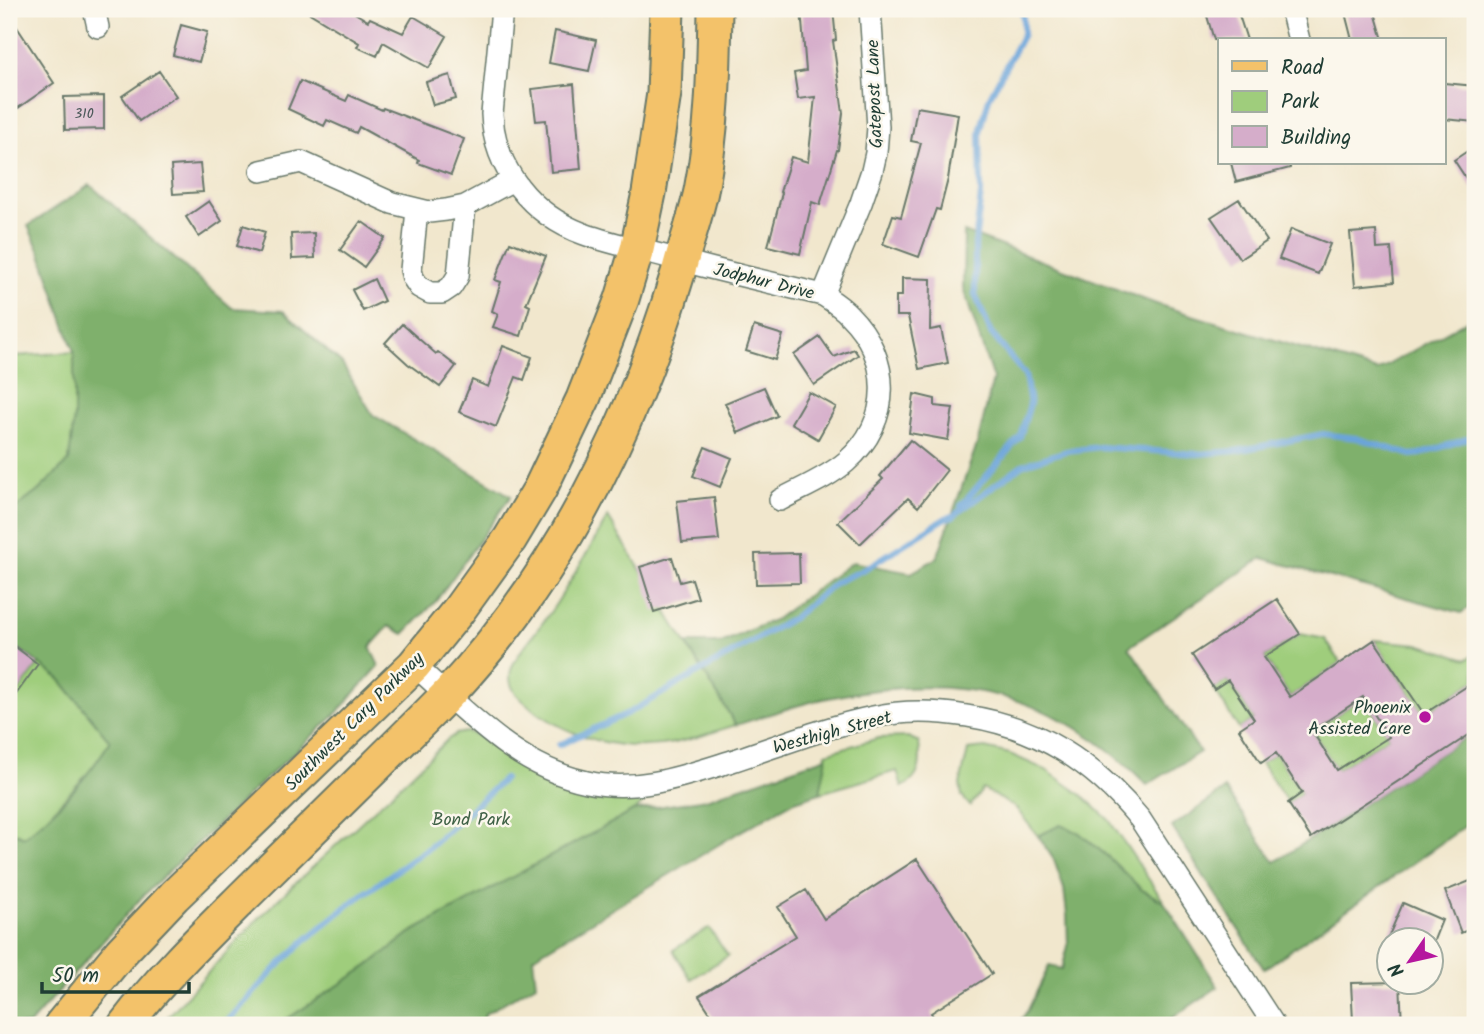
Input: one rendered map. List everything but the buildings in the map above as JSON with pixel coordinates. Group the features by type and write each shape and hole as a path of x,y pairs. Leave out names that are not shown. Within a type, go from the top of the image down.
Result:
{"main road":[{"name":"Southwest Cary Parkway","path":"61,1025 147,923 414,665 458,611 510,539 540,489 583,399 617,312 637,249 651,182 664,93 667,9"},
{"path":"125,1025 205,935 448,695 511,621 541,577 587,499 641,383 663,323 701,192 711,120 715,9"}],"street":[{"name":"Jodphur Drive","path":"502,9 492,128 503,163 513,180 534,203 558,222 583,233 681,261 823,295 847,312 871,343 881,379 881,400 870,434 844,464 780,500"},
{"name":"Gatepost Lane","path":"823,295 861,203 876,153 878,127 870,9"},
{"path":"1291,9 1298,38"},
{"path":"261,171 301,163 392,203 429,212 465,206 513,180"},
{"path":"417,210 411,270 413,278 419,287 430,293 442,293 451,287 458,276 465,206"},
{"name":"Westhigh Street","path":"414,665 503,743 536,765 586,782 604,785 627,786 675,779 873,717 912,712 944,712 990,719 1025,730 1053,744 1088,767 1130,806 1274,1025"}],"green space":[{"path":"90,185 232,308 283,311 342,364 373,415 511,496 436,601 404,634 389,626 370,647 379,666 334,716 142,897 29,1025 13,1025 9,1023 9,830 24,837 36,827 82,781 110,741 60,679 9,642 9,622 14,614 9,602 9,513 37,492 69,461 74,417 74,352 41,254 28,226"},
{"path":"964,232 1159,305 1377,371 1475,316 1475,603 1461,613 1262,558 1129,647 1200,752 1147,785 1112,753 1076,728 1039,709 1000,696 960,689 918,687 874,690 816,701 736,725 686,643 721,643 776,619 852,562 911,573 937,558 978,441 993,379 963,288"},
{"path":"74,352 74,417 69,461 37,492 9,513 9,359 15,356"},
{"path":"608,517 736,725 674,743 655,746 618,745 582,736 548,719 523,701 512,688 510,676 515,661 556,604"},
{"path":"1300,634 1325,639 1341,663 1290,697 1264,657"},
{"path":"1374,640 1418,644 1467,659 1475,654 1475,681 1424,714"},
{"path":"39,664 60,679 111,741 94,767 44,820 24,837 9,830 9,704"},
{"path":"1228,680 1254,719 1239,729 1214,689"},
{"path":"1363,697 1389,737 1337,770 1312,731"},
{"path":"1475,731 1475,819 1264,969 1172,827 1225,789 1275,862"},
{"name":"Bond Park","path":"466,732 480,737 521,767 551,782 614,798 647,800 627,816 410,933 368,966 278,1025 160,1025 265,912 447,740"},
{"path":"908,737 919,742 920,756 919,769 909,784 902,787 897,771 820,793 826,753 879,738"},
{"path":"985,748 1010,754 1046,770 1083,796 1109,820 1164,902 1142,890 1078,832 1047,832 1038,836 1015,807 983,789 970,806 962,796 960,784 968,750"},
{"path":"1276,753 1302,793 1288,803 1261,763"},
{"path":"827,757 820,793 795,801 738,833 533,957 536,984 485,1014 483,1025 278,1025 368,966 410,933 633,811 706,799"},
{"path":"1060,825 1078,832 1142,890 1164,902 1218,987 1162,1025 1017,1025 1028,1010 1049,966 1062,969 1068,946 1064,889 1054,860 1038,836"},
{"path":"709,928 728,956 691,979 673,950"}],"waterway":[{"path":"961,506 1020,437 1030,404 1025,375 991,333 975,294 975,243 981,194 980,132 989,98 1023,34 1020,9"},
{"path":"559,745 630,712 793,618 836,582 863,570 953,516 1022,465 1066,451 1100,447 1197,454 1236,451 1323,434 1356,438 1411,455 1475,436"},
{"path":"224,1025 277,967 308,938 351,903 431,846 504,779"}],"place":[{"name":"Phoenix Assisted Care","path":"1425,717"}]}
